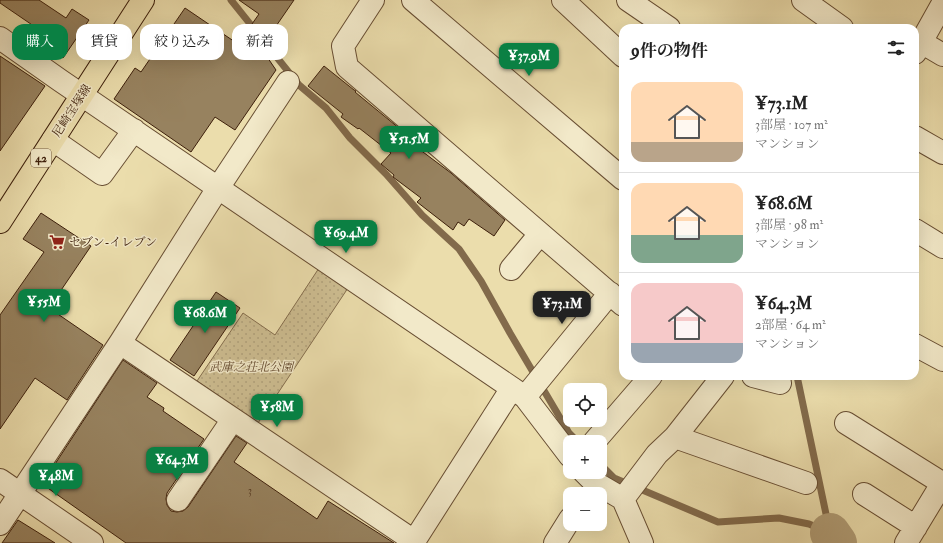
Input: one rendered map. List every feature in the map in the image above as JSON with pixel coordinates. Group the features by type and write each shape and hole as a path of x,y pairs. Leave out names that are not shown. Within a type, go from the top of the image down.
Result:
{"main road":[{"name":"尼崎宝塚線","path":"0,222 143,0"}],"street":[{"path":"120,343 414,542 527,388 616,299 347,67 343,46 373,0"},
{"path":"413,0 619,176"},
{"path":"628,0 663,24"},
{"path":"803,0 836,24"},
{"path":"568,2 619,52"},
{"path":"919,46 943,3"},
{"path":"0,38 218,188 527,388 563,445"},
{"path":"919,48 943,55"},
{"path":"0,524 19,493 120,343 218,188 288,82"},
{"path":"53,140 102,174 134,130"},
{"path":"919,138 943,153"},
{"path":"919,232 943,247"},
{"path":"511,269 540,234"},
{"path":"919,347 943,360"},
{"path":"600,435 648,380"},
{"path":"642,543 630,490 657,454 675,437 720,380"},
{"path":"768,380 780,383"},
{"path":"178,500 233,419"},
{"path":"846,423 942,486 911,535 864,494"},
{"path":"675,437 806,483"},
{"path":"0,480 92,543"},
{"path":"588,483 630,490"},
{"path":"554,543 563,530"}],"green space":[{"name":"武庫之荘北公園","path":"319,268 348,288 258,423 197,381 243,313 275,335"}],"building":[{"path":"0,0 39,0 66,18 72,9 89,20 86,24 76,24 76,39 68,51 68,24 31,24 0,3"},
{"path":"239,0 294,0 278,24 252,24 259,14"},
{"path":"185,8 209,24 174,24"},
{"path":"224,34 232,40 232,60 269,60 276,70 235,130 215,117 191,152 114,99 135,68 141,72 149,60 224,60"},
{"path":"0,56 45,86 0,151"},
{"path":"324,66 400,129 399,130 412,141 411,143 451,173 505,220 494,236 469,219 464,226 458,222 453,230 417,202 421,198 393,177 394,175 381,164 391,153 359,128 358,129 341,117 343,114 308,86"},
{"path":"41,213 91,246 49,308 103,345 67,400 35,378 0,429 0,315 44,252 23,239"},
{"path":"216,292 240,308 194,376 170,360"},
{"path":"123,360 157,383 147,397 164,408 163,411 204,439 167,493 167,505 171,511 183,511 188,507 236,436 247,443 234,462 317,519 328,501 394,543 126,543 42,484"},
{"path":"18,520 55,543 2,543"}],"waterway":[{"path":"231,0 299,85 326,108 350,138 386,174 422,215 459,249 481,281 571,435"},
{"path":"798,380 830,533"},
{"path":"607,471 614,478 718,522 779,518 809,524 830,533"},
{"path":"830,533 837,543"}],"place":[{"name":"セブン-イレブン","path":"57,242"}]}
